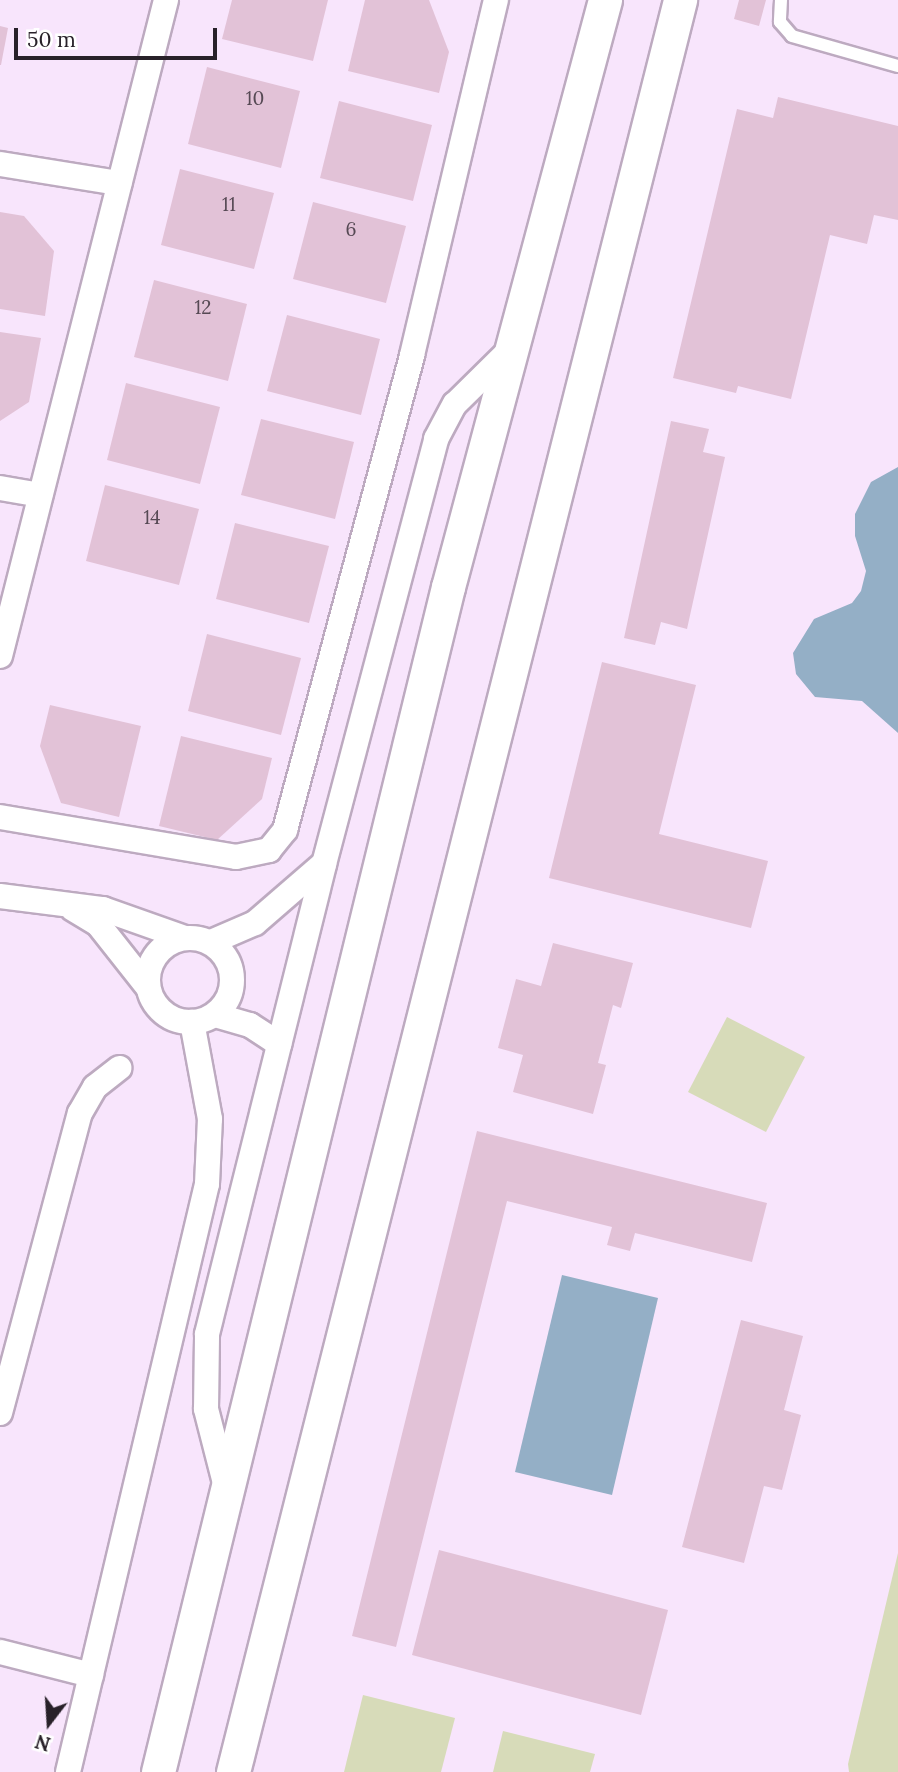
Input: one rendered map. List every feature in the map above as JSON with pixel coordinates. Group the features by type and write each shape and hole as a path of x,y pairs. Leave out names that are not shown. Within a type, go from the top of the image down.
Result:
{"main road":[{"path":"158,1772 226,1487 512,348 604,0"},
{"path":"233,1772 680,0"}],"street":[{"path":"0,656 166,0"},
{"path":"0,817 236,857 269,850 285,830 412,355 496,0"},
{"path":"0,164 118,183"},
{"path":"226,1487 206,1409 204,1359 324,864 436,439 464,394 512,348"},
{"path":"0,488 40,495"},
{"path":"0,896 72,909 103,909 186,938 211,942 264,917 324,864"},
{"path":"72,909 98,924 147,986 160,1009 204,1019 250,1025 279,1044"},
{"path":"147,986 159,951 186,938"},
{"path":"68,1772 207,1184 210,1119 204,1019 231,992 232,973 211,942"},
{"path":"0,1413 80,1113 95,1087 119,1068"},
{"path":"0,1652 91,1675"}],"lane":[{"path":"781,0 780,22 792,36 898,66"}],"green space":[{"path":"727,1017 805,1057 766,1132 688,1092"},
{"path":"898,1553 898,1772 849,1772 848,1764"},
{"path":"363,1695 455,1718 441,1772 344,1772"},
{"path":"503,1731 595,1754 590,1772 493,1772"}],"water":[{"path":"898,467 898,733 862,701 815,697 796,674 793,653 814,619 852,603 861,591 866,571 855,536 855,514 871,482"},
{"path":"562,1275 658,1298 612,1495 515,1472"}],"building":[{"path":"232,0 328,0 313,61 222,39"},
{"path":"365,0 429,0 449,52 439,93 348,71"},
{"path":"739,0 766,0 759,26 734,19"},
{"path":"0,26 8,28 1,65 0,65"},
{"path":"207,67 300,91 281,168 188,144"},
{"path":"778,97 898,126 898,220 874,215 867,244 830,235 791,399 738,386 736,393 673,378 737,109 773,118"},
{"path":"339,101 432,125 413,201 320,178"},
{"path":"180,169 274,193 254,269 161,245"},
{"path":"313,202 406,226 386,303 293,279"},
{"path":"0,212 24,216 54,251 45,316 0,309"},
{"path":"154,280 247,304 228,381 134,357"},
{"path":"287,315 380,339 361,415 267,391"},
{"path":"0,332 41,338 29,402 0,421"},
{"path":"126,383 220,407 200,484 107,460"},
{"path":"261,419 354,442 335,519 241,495"},
{"path":"671,421 709,429 703,452 725,457 687,629 661,622 655,645 624,638"},
{"path":"105,485 199,509 179,585 86,561"},
{"path":"235,523 329,546 309,623 216,599"},
{"path":"207,634 301,658 281,735 188,711"},
{"path":"602,662 696,685 659,834 768,861 751,928 549,878"},
{"path":"50,705 141,726 119,817 61,803 40,746"},
{"path":"181,736 272,758 262,799 217,840 159,826"},
{"path":"553,943 633,963 621,1008 613,1005 598,1063 606,1065 593,1114 513,1092 523,1055 498,1048 516,979 541,986"},
{"path":"477,1131 767,1203 752,1262 635,1233 630,1251 607,1245 612,1227 507,1201 396,1647 352,1636"},
{"path":"741,1320 803,1336 784,1410 801,1415 782,1490 764,1486 744,1563 682,1547"},
{"path":"439,1550 668,1610 641,1715 412,1655"}]}
